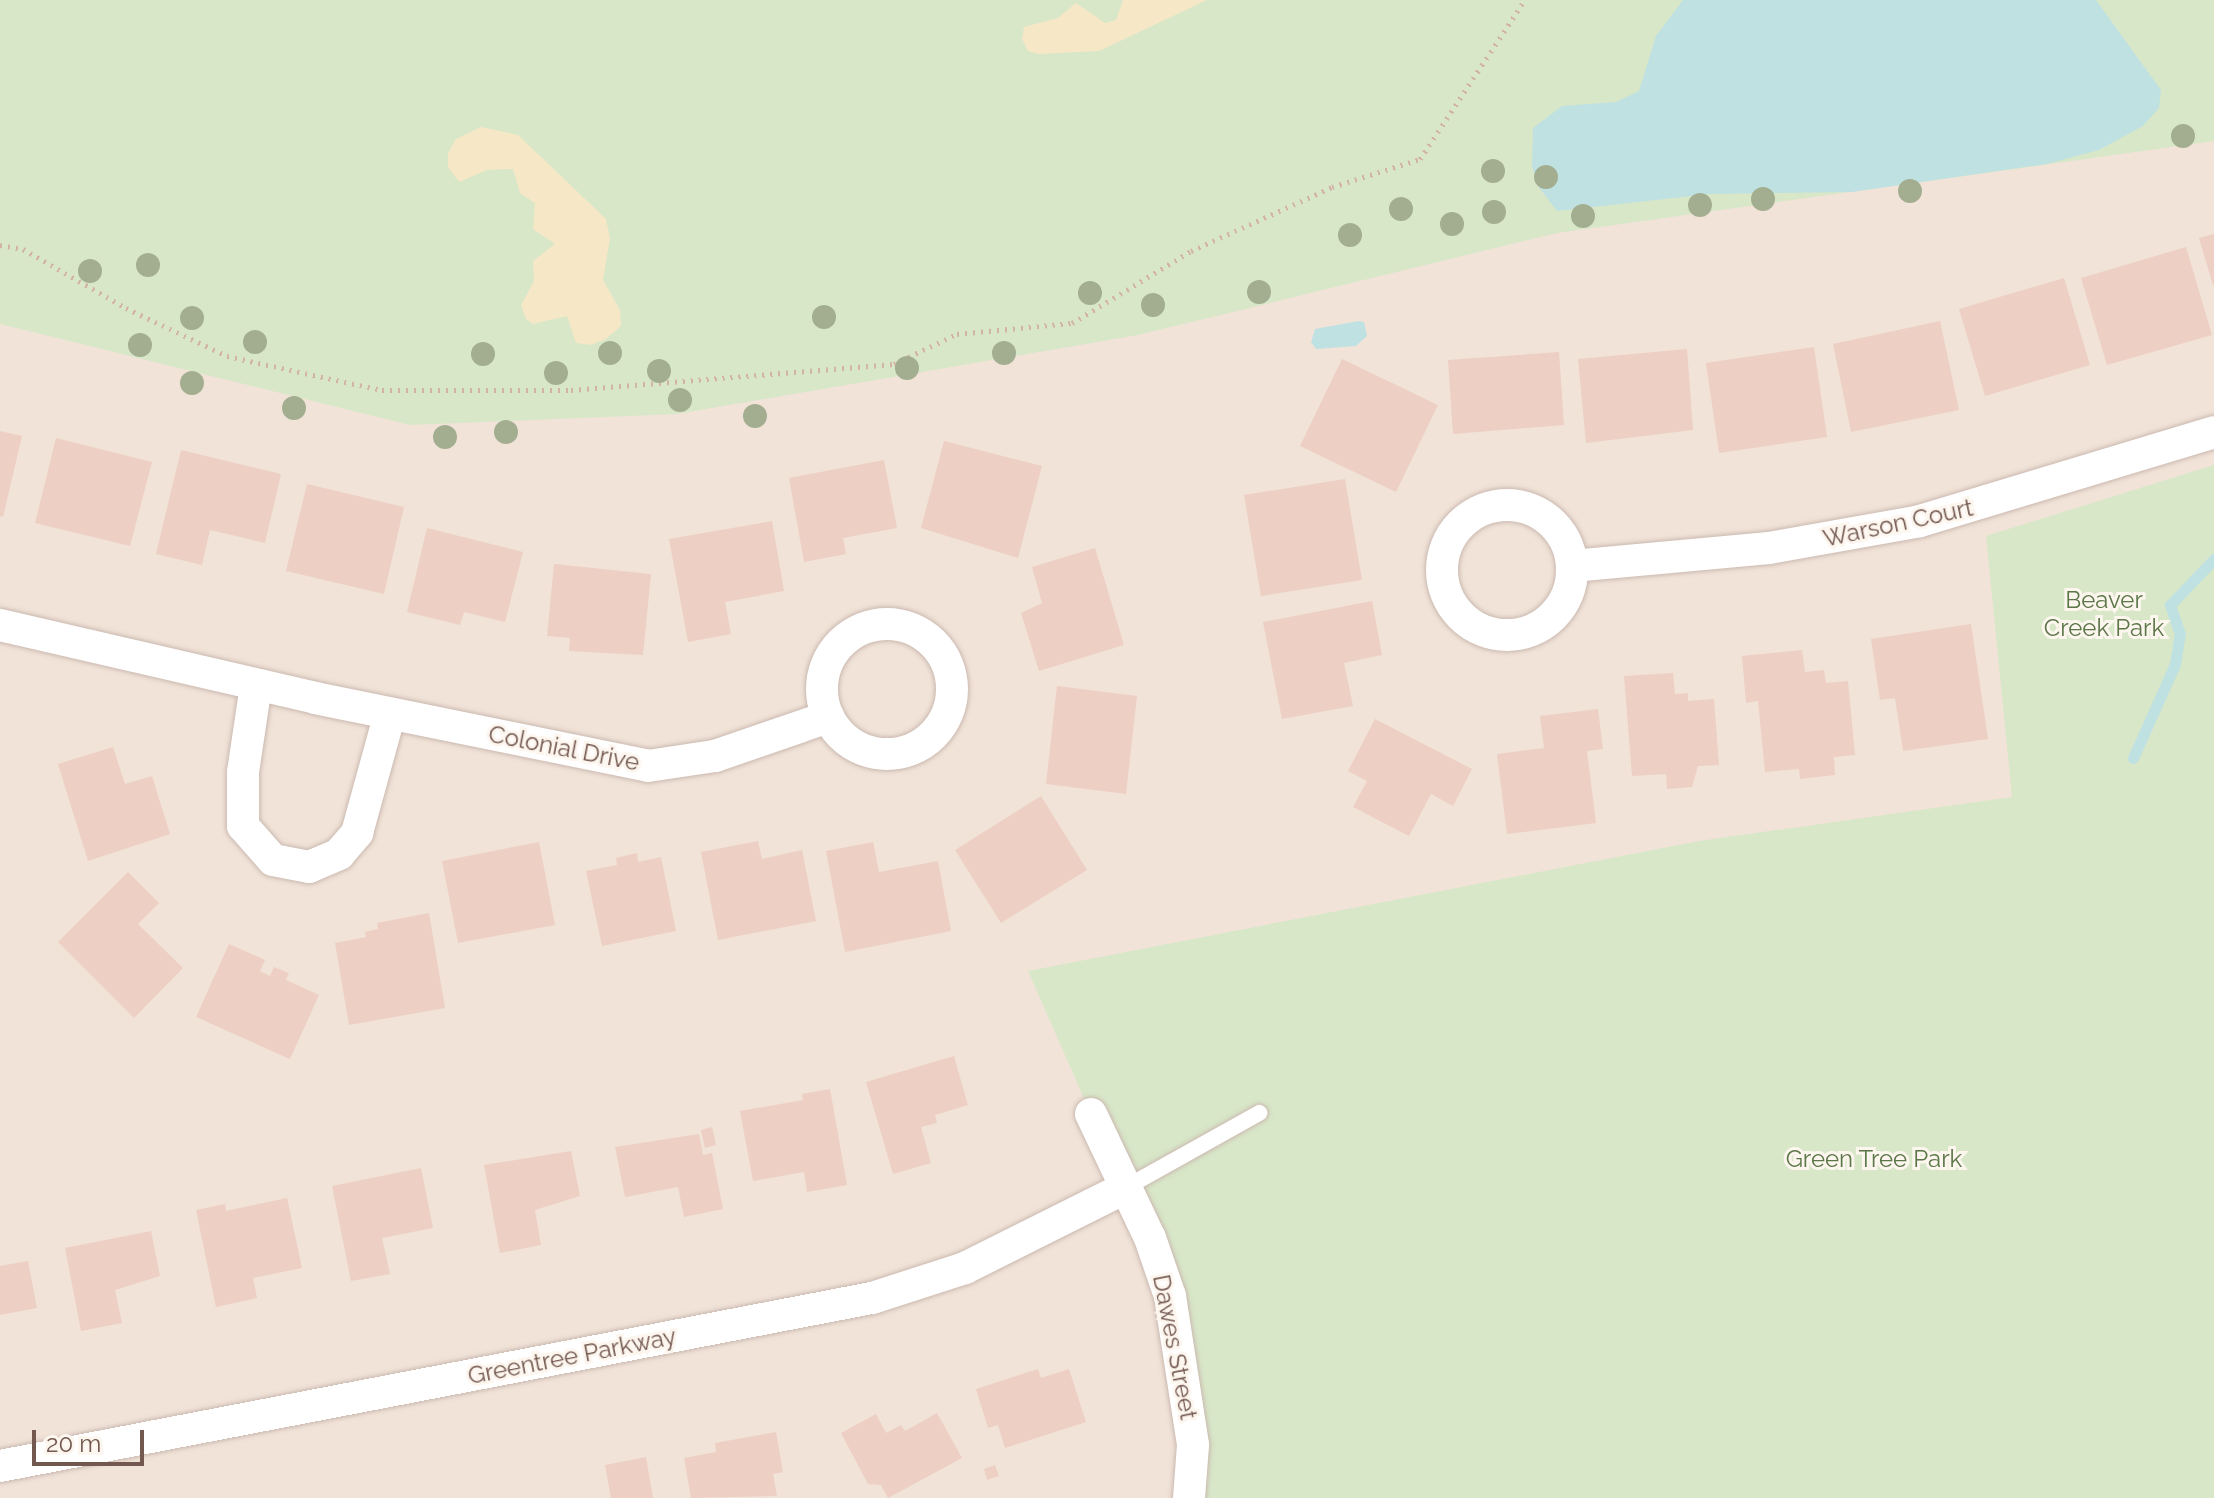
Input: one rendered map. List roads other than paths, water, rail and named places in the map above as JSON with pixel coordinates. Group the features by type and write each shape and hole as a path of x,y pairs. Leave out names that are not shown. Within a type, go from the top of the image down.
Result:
{"street":[{"name":"Warson Court","path":"1572,566 1769,548 1920,521 2214,432"},
{"path":"1506,505 1546,518 1561,533 1572,566 1568,595 1556,613 1520,634 1498,635 1469,622 1448,598 1442,578 1444,556 1459,528 1484,510 1506,505"},
{"name":"Colonial Drive","path":"0,625 256,685 648,766 715,756 828,717"},
{"path":"867,627 911,628 944,656 952,676 950,707 935,734 918,746 899,753 859,748 828,717 824,674 848,637 867,627"},
{"path":"256,685 243,772 243,826 273,860 309,867 339,854 357,833 390,713"},
{"name":"Dawes Street","path":"1091,1114 1170,1296 1192,1431 1189,1498"},
{"name":"Greentree Parkway","path":"0,1466 872,1298 965,1268 1125,1188"}],"lane":[{"path":"1125,1188 1259,1113"}],"water":[{"path":"1683,0 2096,0 2161,90 2159,108 2143,126 2099,150 2047,164 1852,192 1710,194 1557,211 1538,186 1532,166 1533,128 1562,106 1616,102 1639,91 1656,36"},
{"path":"1364,322 1367,336 1356,346 1316,349 1311,342 1315,329"}],"waterway":[{"path":"2133,758 2175,664 2180,634 2170,605 2214,559"}],"park label":[{"name":"Beaver Creek Park","path":"2104,614"},
{"name":"Green Tree Park","path":"1874,1159"}]}
